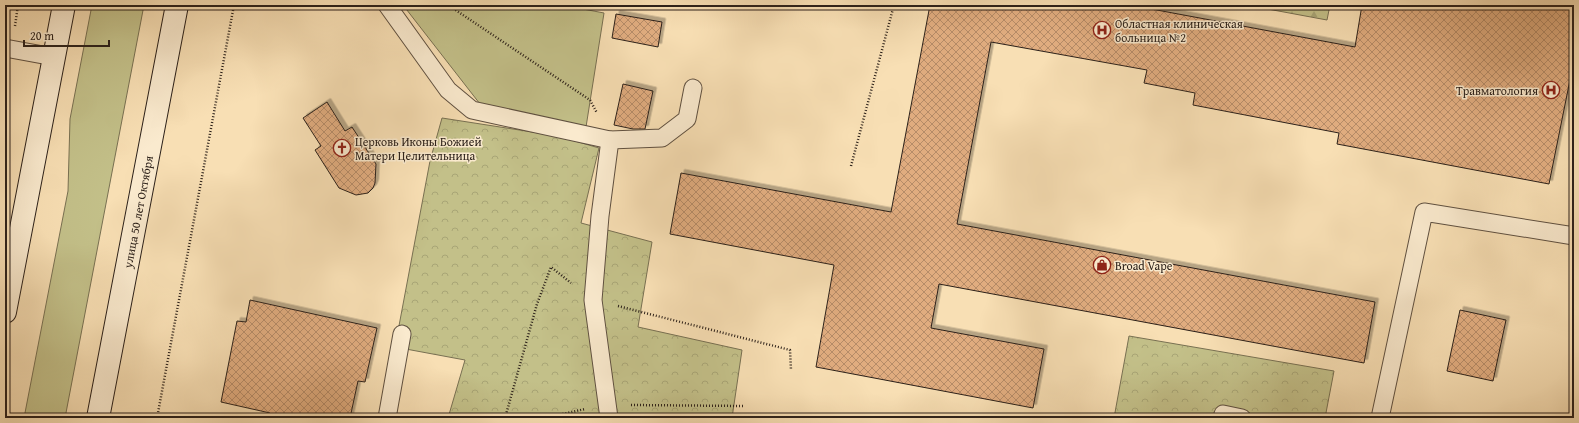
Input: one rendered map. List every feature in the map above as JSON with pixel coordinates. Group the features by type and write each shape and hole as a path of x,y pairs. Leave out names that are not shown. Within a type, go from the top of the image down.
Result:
{"main road":[{"path":"5,312 64,5"},
{"name":"улица 50 лет Октября","path":"98,418 176,5"}],"lane":[{"path":"387,5 448,90 472,110 610,140 662,138 688,119 693,88"},
{"path":"5,48 54,58"},
{"path":"608,411 593,300 600,216 610,140"},
{"path":"1380,418 1424,212 1574,236"},
{"path":"387,418 402,334"},
{"path":"1222,418 1223,414 1242,418"}],"path":[{"path":"157,418 234,5"},
{"path":"448,5 590,100 610,140"},
{"path":"851,166 894,5"},
{"path":"505,418 537,304 551,267 593,300 790,350 791,370"},
{"path":"545,418 608,411 743,406"}],"green space":[{"path":"92,5 144,5 65,418 24,418 68,191 70,119"},
{"path":"403,5 562,5 604,13 586,127 480,104"},
{"path":"1246,5 1330,5 1327,20"},
{"path":"442,118 558,136 599,148 581,223 652,242 638,327 742,350 732,418 448,418 465,360 395,347 430,161"},
{"path":"1129,336 1334,371 1325,418 1114,418"}],"building":[{"path":"930,5 1130,5 1355,47 1362,5 1574,5 1574,60 1549,184 1337,144 1339,133 1193,105 1195,93 1144,83 1147,70 991,42 957,224 1375,302 1364,363 939,284 931,328 1044,349 1033,408 816,367 834,265 670,234 681,173 891,212"},
{"path":"616,14 662,22 658,47 612,38"},
{"path":"623,84 653,91 645,129 633,129 614,125"},
{"name":"Церковь Иконы Божией Матери Целительница","path":"327,102 345,131 352,127 376,164 375,183 373,188 368,193 356,195 339,188 315,150 321,146 303,118"},
{"path":"250,300 377,328 365,382 358,381 350,418 269,418 270,413 221,402 237,321 246,322"},
{"path":"1460,310 1506,320 1493,381 1447,371"}],"place":[{"name":"Областная клиническая больница №2","path":"1102,30"},
{"name":"Травматология","path":"1551,90"},
{"name":"Церковь Иконы Божией Матери Целительница","path":"342,148"},
{"name":"Broad Vape","path":"1102,265"}]}
